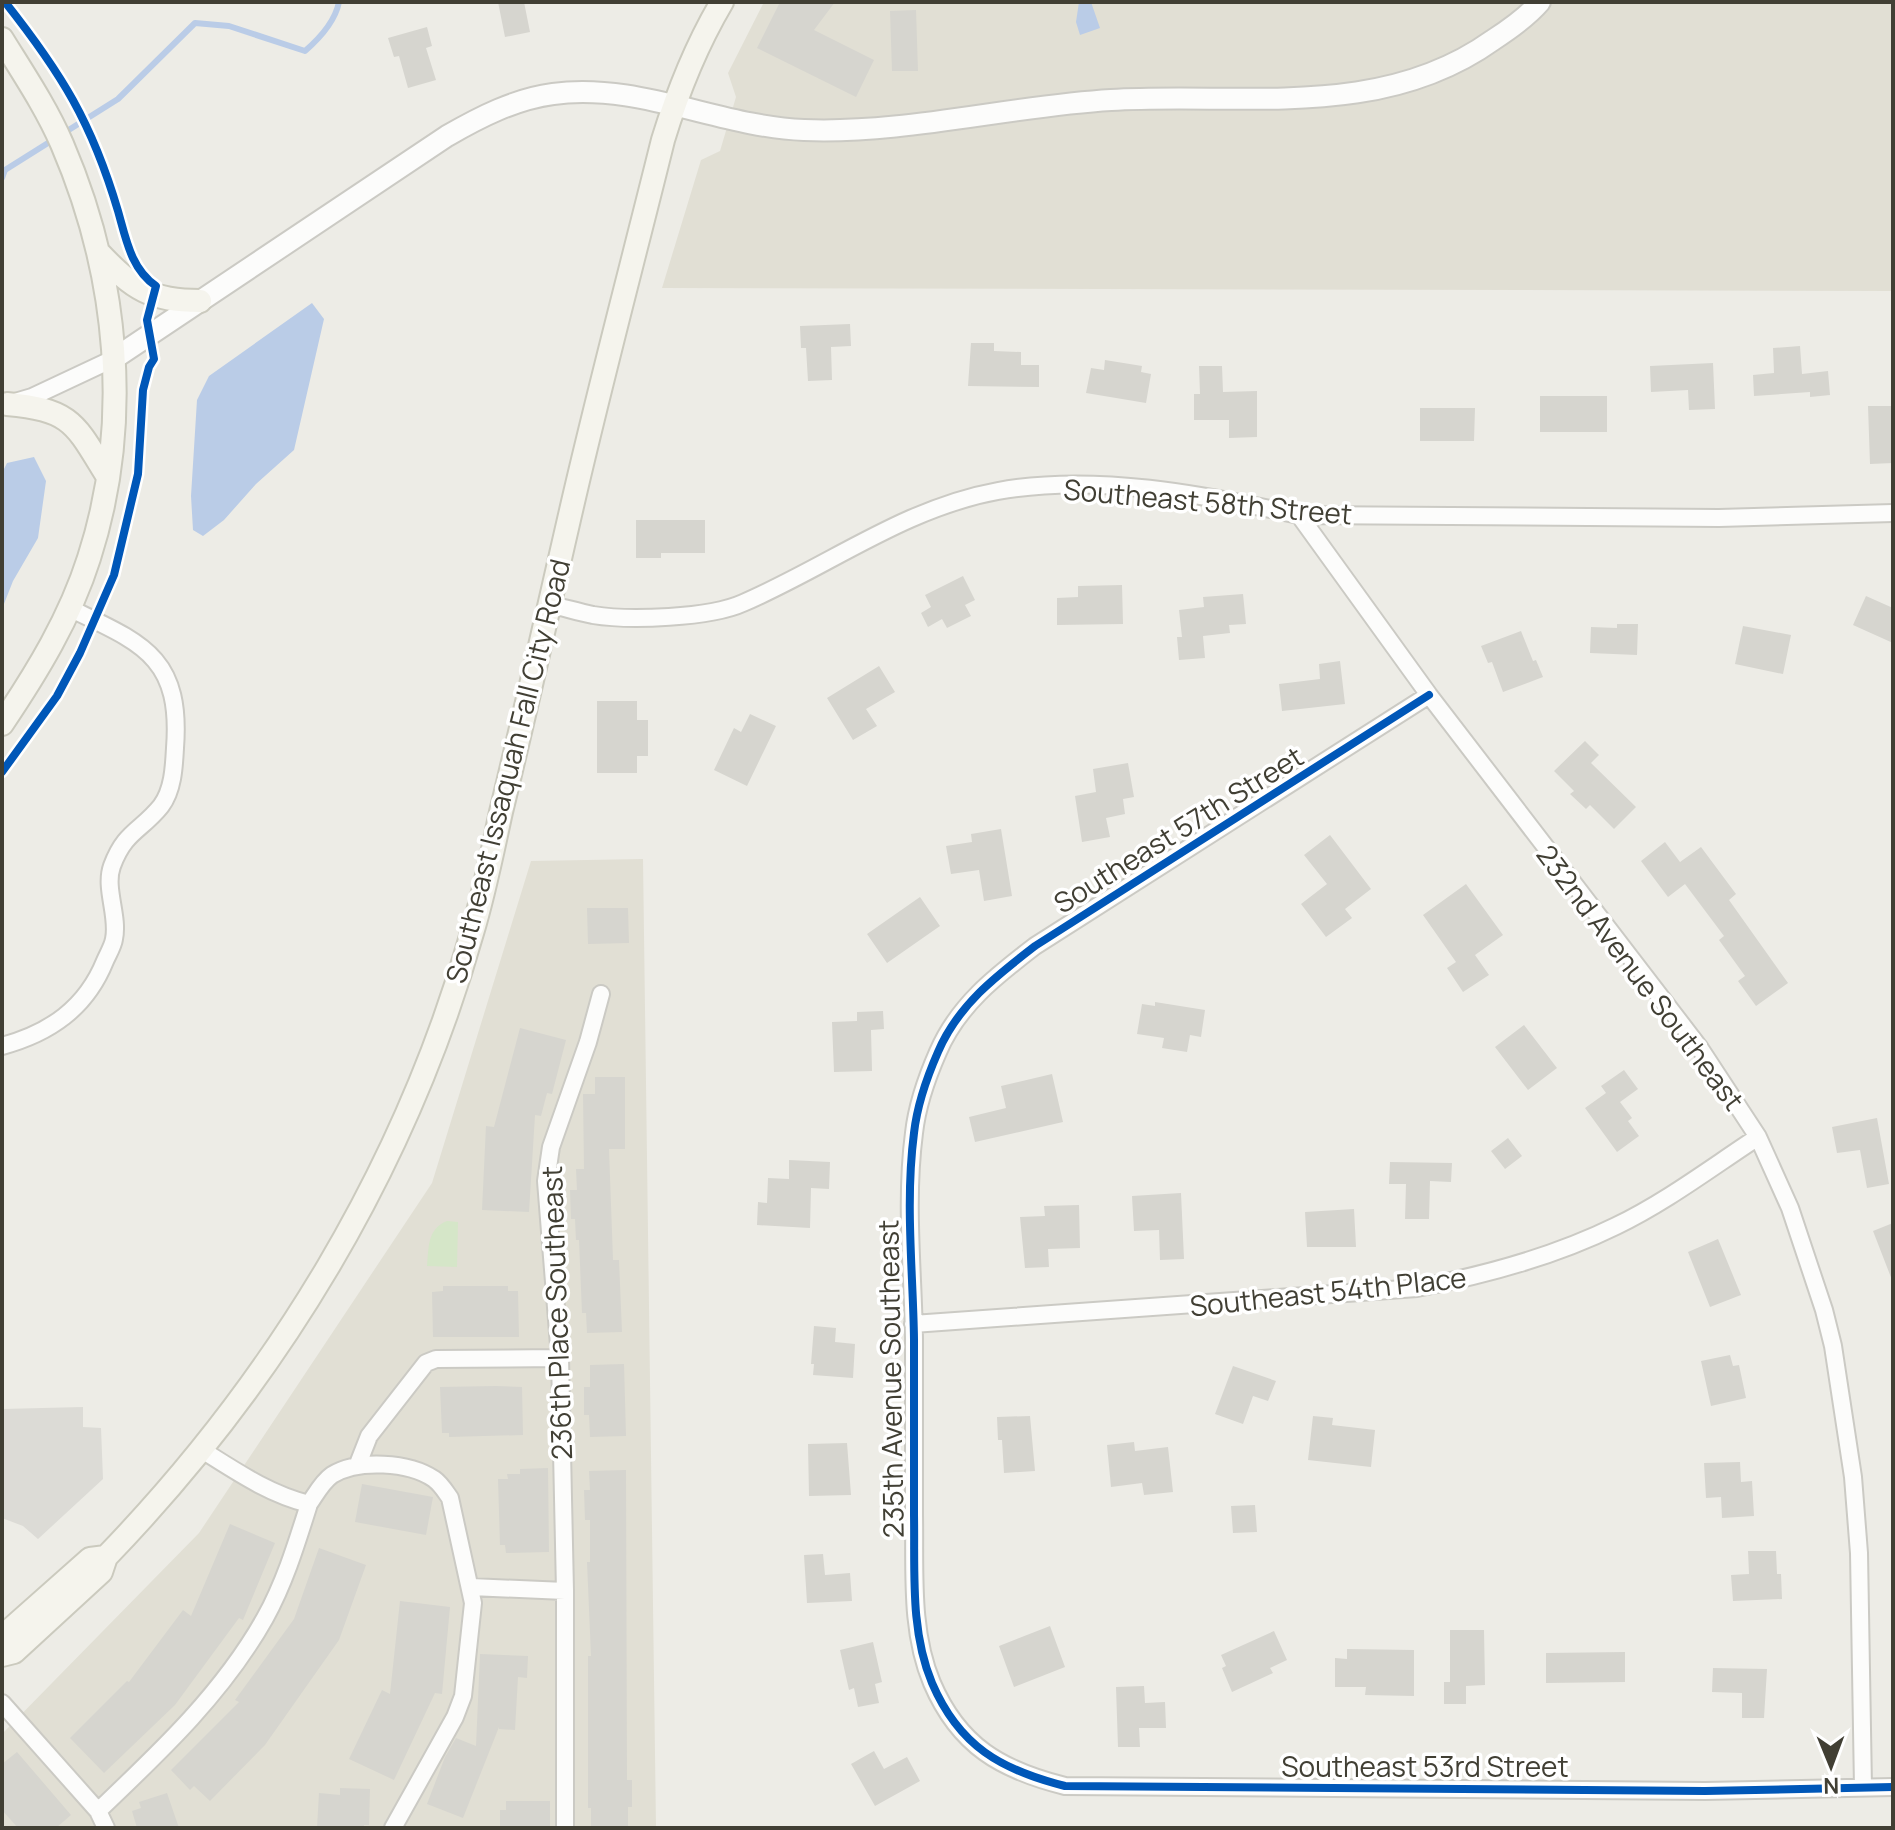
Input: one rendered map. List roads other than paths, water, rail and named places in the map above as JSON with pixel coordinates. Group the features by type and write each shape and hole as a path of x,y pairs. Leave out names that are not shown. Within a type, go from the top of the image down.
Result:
{"main road":[{"name":"Southeast Issaquah Fall City Road","path":"2,1655 14,1652 101,1572 106,1557 202,1450 259,1376 311,1298 360,1213 392,1147 427,1062 472,934 552,605 573,502 673,105 695,51 722,2"},
{"path":"2,39 61,142 87,210 99,253 115,358 108,477 89,561 69,608 32,679 2,724"},
{"path":"99,253 132,286 152,296 174,301 200,301"},
{"path":"5,405 43,407 64,417 85,441 108,477"},
{"name":"Southeast Issaquah Fall City Road","path":"2,1637 90,1559 106,1557"}],"street":[{"path":"5,405 32,397 115,358 447,136 519,101 579,92 629,96 767,127 834,130 1112,100 1346,96 1389,87 1459,61 1512,27 1540,2"},
{"name":"Southeast 58th Street","path":"552,605 594,615 650,617 703,613 741,605 903,521 971,498 1036,486 1140,489 1248,504 1299,515 1719,518 1893,513"},
{"name":"232nd Avenue Southeast","path":"1299,515 1429,695 1699,1047 1758,1137 1790,1208 1824,1310 1838,1371 1853,1477 1859,1553 1863,1787"},
{"path":"2,1046 30,1038 78,1006 96,984 115,938 111,870 124,840 162,805 173,778 176,713 165,672 156,658 132,640 69,608"},
{"name":"Southeast 57th Street","path":"960,1012 987,983 1035,946 1429,695"},
{"name":"236th Place Southeast","path":"565,1828 565,1591 560,1358 547,1210 547,1164 601,994"},
{"name":"235th Avenue Southeast","path":"960,1012 939,1049 925,1086 914,1131 909,1200 918,1632 933,1686 969,1741"},
{"name":"Southeast 54th Place","path":"913,1324 1403,1289 1481,1276 1573,1246 1619,1225 1758,1137"},
{"path":"358,1464 369,1436 426,1363 436,1359 560,1358"},
{"path":"202,1450 273,1492 309,1504"},
{"path":"98,1811 166,1746 211,1697 235,1665 266,1617 287,1571 309,1504 324,1481 358,1464 380,1465 421,1473 442,1486 450,1498 471,1587 473,1624 463,1696 455,1717 393,1828"},
{"path":"471,1587 565,1591"},
{"path":"2,1703 98,1811 106,1828"},
{"name":"Southeast 53rd Street","path":"969,1741 1014,1770 1065,1786 1705,1791 1893,1787"}],"water":[{"path":"1079,2 1091,2 1100,28 1080,35 1076,22"},
{"path":"312,303 324,319 294,450 256,484 224,520 203,536 193,530 191,496 197,400 209,376"},
{"path":"34,457 46,481 38,538 13,581 2,609 2,473 7,463"}],"waterway":[{"path":"2,178 5,170 118,99 195,23 229,26 305,51 326,29 339,2"}]}
